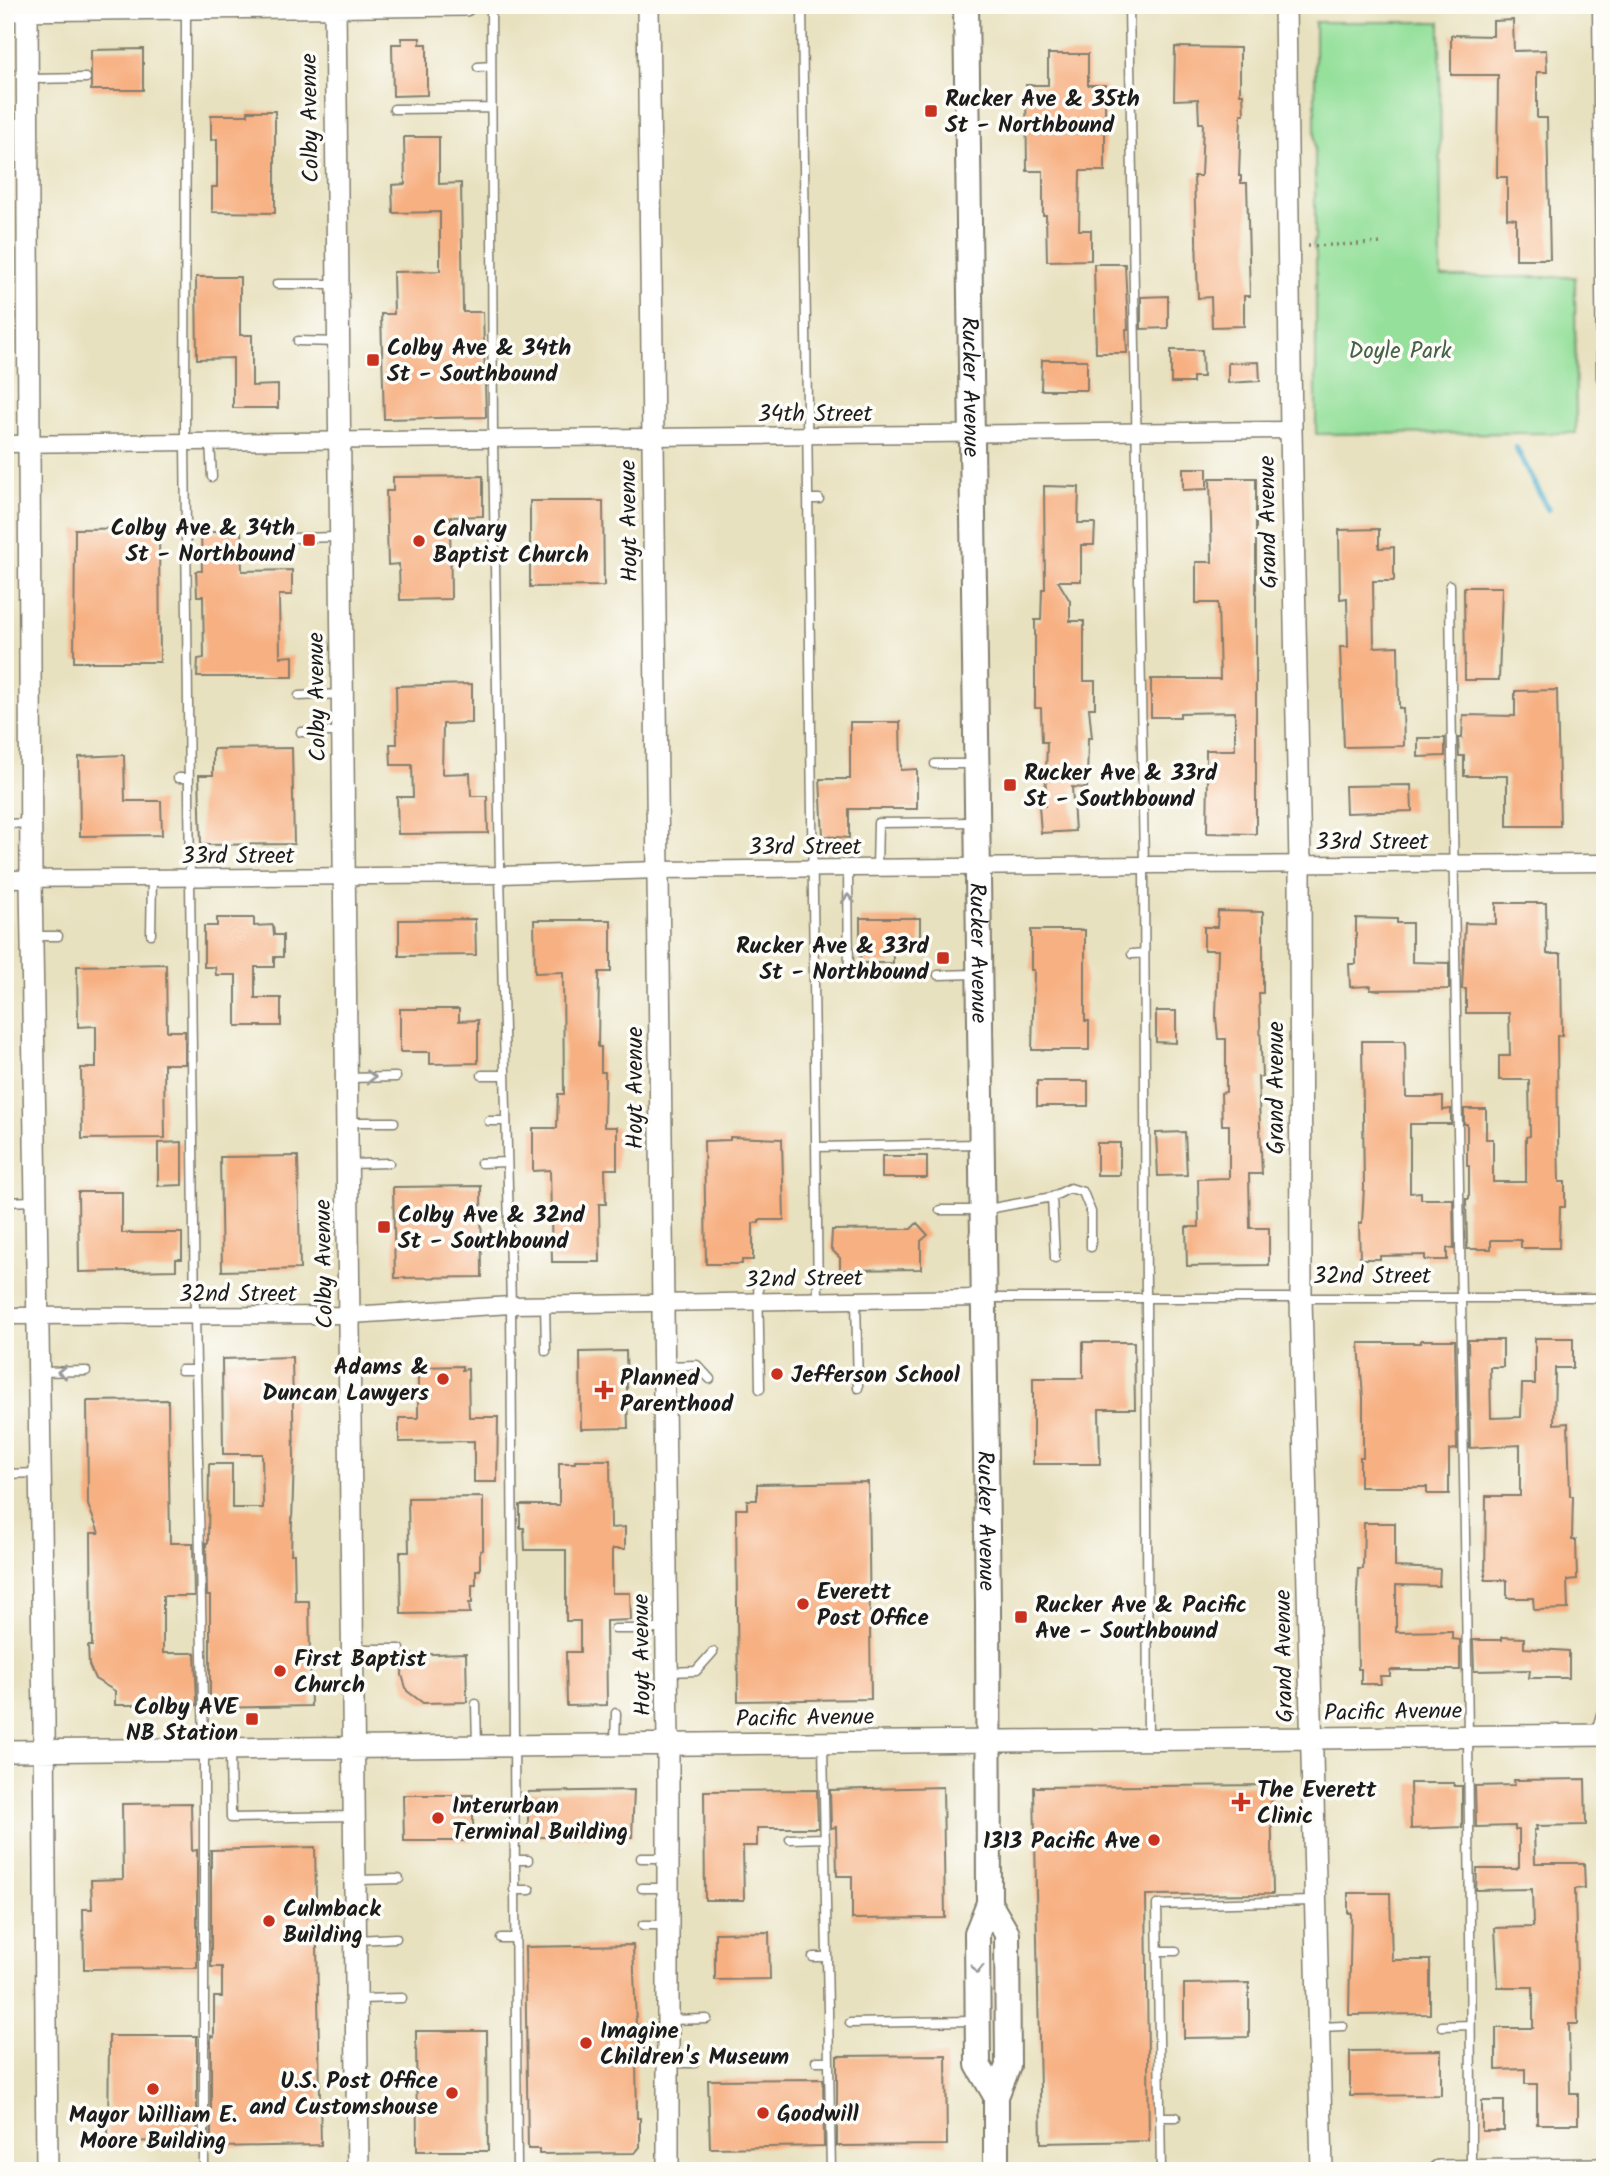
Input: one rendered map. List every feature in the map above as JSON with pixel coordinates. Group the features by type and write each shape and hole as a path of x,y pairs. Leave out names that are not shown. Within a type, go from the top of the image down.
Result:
{"main road":[{"name":"Rucker Avenue","path":"966,5 979,868 989,1903 977,1933 977,2021 978,2065 996,2096"},
{"name":"Rucker Avenue","path":"989,1903 1007,1934 1008,2066 996,2096 996,2171"}],"street":[{"path":"5,10 465,5"},
{"name":"Hoyt Avenue","path":"648,5 668,1744 668,2171"},
{"name":"Grand Avenue","path":"1285,5 1300,863 1301,1298 1322,2171"},
{"path":"1601,5 1605,378"},
{"name":"Colby Avenue","path":"335,6 358,2171"},
{"path":"27,8 31,879 44,1751 47,2171"},
{"name":"34th Street","path":"339,440 1291,430"},
{"path":"5,444 339,440"},
{"name":"33rd Street","path":"5,879 500,875 659,870 1144,864 1605,863"},
{"name":"32nd Street","path":"5,1316 351,1315 545,1304 983,1298"},
{"name":"Pacific Avenue","path":"5,1751 1603,1733"},
{"path":"1439,2171 1605,2169"}],"lane":[{"path":"491,5 493,439 511,1305 517,2171"},
{"path":"802,5 818,1301"},
{"path":"1129,5 1144,864 1148,1740"},
{"path":"186,6 185,442 195,1317 204,1749 204,2171"},
{"path":"478,67 491,66"},
{"path":"27,79 86,78"},
{"path":"394,109 491,108"},
{"path":"277,284 338,284"},
{"path":"298,341 338,342"},
{"path":"211,442 212,477"},
{"path":"808,499 819,499"},
{"path":"294,538 340,537"},
{"path":"1450,585 1462,1298 1471,2171"},
{"path":"299,695 342,694"},
{"path":"302,732 342,732"},
{"path":"935,764 976,764"},
{"path":"178,778 190,779"},
{"path":"877,869 878,823 978,822"},
{"path":"5,824 31,823"},
{"path":"848,869 849,978"},
{"path":"152,878 152,934"},
{"path":"32,936 58,936"},
{"path":"1132,954 1144,953"},
{"path":"938,975 980,974"},
{"path":"482,1075 505,1075"},
{"path":"347,1078 396,1077"},
{"path":"489,1121 506,1121"},
{"path":"348,1122 394,1122"},
{"path":"816,1147 982,1143"},
{"path":"481,1163 507,1162"},
{"path":"348,1164 389,1163"},
{"path":"940,1210 983,1210 1052,1197 1069,1188 1083,1192 1091,1212 1091,1247"},
{"path":"1052,1197 1055,1258"},
{"path":"5,1202 35,1201"},
{"path":"758,1276 760,1389"},
{"name":"32nd Street","path":"983,1298 1605,1298"},
{"path":"856,1300 858,1388"},
{"path":"545,1304 546,1351"},
{"path":"663,1366 697,1365 710,1379"},
{"path":"181,1370 197,1370"},
{"path":"38,1372 86,1371"},
{"path":"5,1474 39,1473"},
{"path":"615,1629 666,1629"},
{"path":"353,1649 400,1649"},
{"path":"667,1672 696,1671 713,1652"},
{"path":"476,1704 477,1746"},
{"path":"615,1745 616,1713"},
{"path":"823,1743 831,2171"},
{"path":"230,1749 231,1818 354,1816"},
{"path":"790,1839 825,1838"},
{"path":"641,1858 668,1858"},
{"path":"514,1860 528,1860"},
{"path":"355,1881 399,1879"},
{"path":"642,1888 668,1888"},
{"path":"514,1890 530,1890"},
{"path":"1161,2171 1157,1905 1315,1901"},
{"path":"514,1925 524,1926"},
{"path":"643,1925 668,1925"},
{"path":"356,1940 396,1938"},
{"path":"501,1938 514,1938"},
{"path":"1158,1951 1176,1951"},
{"path":"813,1957 827,1957"},
{"path":"503,1996 515,1996"},
{"path":"356,1999 402,1998"},
{"path":"668,2020 707,2019"},
{"path":"850,2023 977,2021"},
{"path":"1443,2026 1470,2025"},
{"path":"1318,2026 1343,2026"},
{"path":"816,2061 829,2061"},
{"path":"668,2063 694,2063"},
{"path":"1160,2063 1172,2063"},
{"path":"1161,2117 1176,2117"}],"path":[{"path":"1288,247 1385,243"}],"green space":[{"name":"Doyle Park","path":"1315,22 1440,22 1441,277 1575,277 1576,433 1316,434 1316,253 1313,245"}],"building":[{"path":"1513,20 1514,51 1546,50 1547,72 1537,72 1537,118 1547,118 1550,259 1516,259 1516,219 1507,218 1507,177 1497,177 1498,75 1451,75 1451,35 1493,36 1493,21"},
{"path":"401,38 420,38 420,44 427,44 427,95 393,96 392,44 402,44"},
{"path":"1175,47 1240,48 1240,94 1243,94 1244,114 1241,114 1239,176 1241,183 1247,183 1250,296 1244,296 1244,326 1212,327 1211,297 1198,298 1194,176 1201,176 1203,123 1199,123 1198,99 1174,100"},
{"path":"143,49 143,90 91,90 91,50"},
{"path":"1048,54 1088,54 1088,85 1105,85 1105,171 1080,171 1079,230 1091,230 1091,260 1047,261 1043,171 1027,171 1026,85 1048,85"},
{"path":"248,111 275,111 275,213 212,212 212,187 217,187 217,139 211,140 211,115 248,115"},
{"path":"404,137 439,137 439,184 461,183 463,312 483,312 486,417 384,419 381,314 394,314 393,272 440,271 440,212 393,213 392,185 405,184"},
{"path":"1094,264 1125,264 1127,353 1096,353"},
{"path":"196,277 240,277 240,335 252,335 252,386 278,385 278,408 233,408 233,358 197,359"},
{"path":"1168,296 1168,328 1141,329 1141,297"},
{"path":"1171,350 1202,350 1203,377 1193,377 1193,383 1171,383"},
{"path":"1042,360 1087,360 1087,390 1041,390"},
{"path":"1259,362 1260,381 1228,383 1228,363"},
{"path":"1183,468 1207,468 1207,489 1183,490"},
{"name":"Calvary Baptist Church","path":"483,476 483,516 450,517 451,599 400,600 399,564 388,565 386,491 393,491 393,477"},
{"path":"1210,478 1256,478 1256,834 1207,833 1206,750 1235,750 1235,712 1180,713 1180,717 1151,717 1151,679 1220,679 1218,603 1196,603 1196,562 1212,562"},
{"path":"1044,486 1079,487 1078,523 1095,523 1094,545 1081,545 1081,581 1058,581 1070,601 1070,621 1084,621 1084,681 1095,681 1095,708 1089,708 1092,738 1088,738 1087,788 1072,787 1075,831 1041,833 1039,806 1045,806 1047,742 1042,742 1041,708 1035,708 1035,620 1041,620 1042,589 1045,589"},
{"path":"530,501 603,501 604,586 530,587"},
{"path":"159,528 160,662 74,662 75,529"},
{"path":"1379,529 1379,548 1394,547 1394,581 1373,581 1374,647 1398,646 1399,708 1403,708 1404,746 1344,747 1340,647 1348,647 1347,598 1340,599 1339,530"},
{"path":"201,532 241,532 242,571 292,570 292,595 279,595 280,657 293,656 293,677 197,677 198,659 204,658 203,596 197,596 196,571 202,571"},
{"path":"1464,587 1502,587 1499,680 1465,680"},
{"path":"472,684 472,723 443,724 442,774 470,773 471,796 487,796 488,833 398,834 397,797 413,797 412,765 391,765 390,744 397,744 396,686"},
{"path":"1557,690 1560,826 1507,826 1507,776 1464,776 1464,756 1459,756 1458,738 1462,738 1463,715 1515,716 1515,691"},
{"path":"850,722 900,722 901,770 917,769 917,809 849,809 849,838 823,836 820,779 850,779"},
{"path":"1418,738 1445,738 1445,756 1418,757"},
{"path":"292,748 294,844 201,845 199,775 213,775 213,749"},
{"path":"124,755 125,801 161,801 162,835 80,836 79,757"},
{"path":"1411,785 1412,811 1346,813 1345,786"},
{"path":"1496,903 1546,903 1547,954 1561,954 1562,1036 1557,1036 1558,1136 1559,1182 1565,1182 1565,1207 1560,1207 1559,1248 1521,1248 1521,1240 1491,1240 1491,1249 1467,1249 1466,1199 1469,1199 1469,1166 1464,1109 1486,1109 1486,1139 1493,1139 1493,1182 1526,1182 1526,1137 1530,1136 1529,1080 1499,1080 1499,1056 1510,1056 1509,1013 1466,1013 1466,989 1462,989 1465,923 1496,924"},
{"path":"1218,911 1263,912 1263,993 1259,993 1262,1077 1258,1077 1262,1174 1249,1174 1250,1228 1269,1228 1269,1265 1187,1266 1186,1227 1199,1227 1198,1179 1229,1178 1229,1125 1222,1125 1221,1093 1226,1092 1226,1039 1218,1039 1216,1017 1218,950 1204,950 1204,927 1217,927"},
{"path":"217,918 254,918 254,926 273,925 274,935 283,935 283,957 274,957 274,967 255,967 255,998 281,998 281,1026 236,1026 236,975 216,975 215,967 204,967 204,926 217,926"},
{"path":"860,918 920,918 920,950 893,950 893,963 860,963"},
{"path":"1356,918 1397,919 1397,923 1412,923 1412,962 1449,963 1449,989 1370,990 1371,986 1350,987 1349,964 1356,964"},
{"path":"475,919 476,955 399,956 399,920"},
{"path":"534,920 611,920 611,972 599,972 598,1047 601,1047 601,1072 605,1072 604,1127 617,1127 617,1169 605,1169 606,1204 599,1204 600,1262 552,1262 550,1170 533,1171 533,1128 557,1128 558,1094 564,1094 563,972 535,973"},
{"path":"1031,930 1085,930 1085,1021 1089,1021 1089,1050 1032,1050 1034,970 1031,970"},
{"path":"166,964 167,1031 185,1031 185,1064 164,1064 165,1138 82,1139 81,1068 96,1068 96,1026 78,1027 77,966"},
{"path":"400,1009 459,1009 459,1021 478,1020 478,1063 430,1064 430,1052 400,1052"},
{"path":"1156,1011 1176,1011 1176,1043 1156,1042"},
{"path":"1362,1041 1405,1041 1406,1097 1443,1097 1443,1110 1451,1109 1451,1124 1410,1124 1410,1193 1421,1192 1421,1199 1453,1199 1454,1249 1447,1248 1447,1260 1425,1260 1425,1255 1360,1259 1359,1223 1362,1223 1364,1187"},
{"path":"1037,1081 1088,1081 1088,1106 1037,1106"},
{"path":"1185,1132 1187,1175 1158,1176 1156,1133"},
{"path":"730,1137 782,1139 784,1220 759,1220 759,1223 753,1223 753,1260 742,1260 742,1264 706,1264 704,1141 730,1140"},
{"path":"182,1142 182,1185 158,1186 158,1143"},
{"path":"1097,1143 1120,1143 1120,1175 1097,1175"},
{"path":"298,1156 300,1269 222,1271 220,1157"},
{"path":"882,1156 927,1156 927,1178 882,1178"},
{"path":"481,1186 482,1277 395,1278 393,1187"},
{"path":"78,1192 122,1192 122,1233 182,1233 182,1259 176,1259 176,1270 79,1272"},
{"path":"917,1223 928,1235 921,1241 921,1269 840,1270 840,1258 831,1249 832,1230 911,1229"},
{"path":"1535,1338 1573,1338 1573,1368 1555,1368 1554,1424 1568,1423 1570,1496 1573,1496 1572,1540 1576,1540 1577,1579 1567,1580 1568,1609 1534,1610 1533,1598 1507,1598 1507,1580 1485,1580 1486,1496 1520,1496 1520,1445 1470,1448 1468,1340 1503,1340 1503,1367 1490,1367 1491,1418 1521,1417 1522,1384 1535,1384"},
{"path":"1421,1340 1455,1340 1457,1449 1449,1450 1449,1494 1427,1494 1427,1487 1360,1487 1363,1398 1359,1343 1421,1343"},
{"path":"1083,1342 1134,1342 1135,1409 1099,1409 1100,1464 1033,1464 1033,1378 1083,1378"},
{"name":"Planned Parenthood","path":"626,1351 628,1428 581,1429 580,1352"},
{"path":"292,1357 294,1458 291,1554 294,1554 295,1601 309,1601 311,1706 212,1708 206,1543 209,1464 232,1464 232,1508 263,1508 262,1454 223,1454 222,1359"},
{"path":"462,1366 462,1370 468,1369 469,1417 498,1417 497,1482 474,1482 474,1441 399,1442 399,1418 418,1418 418,1367"},
{"path":"168,1400 170,1543 193,1543 194,1596 163,1596 163,1653 195,1653 197,1705 115,1705 115,1691 95,1679 89,1665 88,1646 92,1646 91,1533 99,1533 88,1505 87,1401"},
{"path":"575,1460 610,1460 611,1528 625,1527 625,1549 612,1549 612,1593 630,1593 631,1620 606,1621 607,1705 567,1706 566,1652 580,1652 580,1621 566,1621 566,1550 525,1550 524,1528 520,1528 520,1505 559,1505 559,1463 575,1463"},
{"name":"Everett Post Office","path":"868,1482 871,1699 738,1701 736,1509 747,1509 747,1500 757,1500 757,1484"},
{"path":"483,1497 483,1550 480,1551 480,1570 476,1570 476,1585 472,1585 470,1613 401,1614 400,1552 409,1552 408,1498"},
{"path":"1364,1523 1395,1523 1395,1567 1440,1569 1439,1586 1396,1585 1396,1632 1452,1631 1452,1639 1460,1640 1460,1670 1390,1670 1390,1676 1380,1676 1381,1684 1361,1684 1361,1669 1358,1669 1357,1593 1358,1569 1363,1569"},
{"path":"1502,1637 1524,1638 1524,1648 1569,1651 1569,1678 1529,1678 1530,1670 1474,1671 1473,1640 1502,1640"},
{"path":"466,1653 467,1702 423,1703 407,1691 402,1675 403,1655"},
{"path":"1585,1779 1586,1825 1536,1826 1537,1830 1534,1830 1535,1863 1584,1863 1585,1888 1575,1889 1578,2024 1569,2024 1570,2094 1578,2094 1578,2124 1537,2124 1537,2084 1525,2084 1525,2069 1496,2070 1496,2028 1533,2028 1533,1987 1498,1987 1495,1928 1533,1927 1532,1889 1476,1890 1477,1869 1519,1867 1519,1830 1515,1830 1515,1826 1476,1827 1475,1786 1515,1785 1514,1780"},
{"path":"1410,1783 1454,1783 1454,1786 1462,1786 1462,1827 1411,1829"},
{"path":"1271,1785 1273,1894 1146,1895 1149,2141 1041,2143 1034,1787"},
{"path":"943,1787 945,1918 852,1919 852,1876 837,1876 836,1827 831,1828 830,1790"},
{"path":"634,1790 632,1837 528,1837 528,1792"},
{"path":"817,1790 818,1828 757,1828 757,1846 743,1846 744,1900 705,1900 704,1791"},
{"name":"Interurban Terminal Building","path":"403,1795 473,1795 473,1841 404,1841"},
{"path":"191,1803 192,1851 197,1850 197,1968 84,1969 83,1909 92,1909 91,1880 123,1879 122,1804"},
{"path":"315,1847 321,2145 216,2147 216,2142 211,2142 211,2036 214,2037 214,1997 222,1997 222,1967 211,1967 211,1850"},
{"path":"1348,1893 1390,1893 1392,1960 1430,1960 1430,2014 1349,2015 1351,1913 1348,1913"},
{"path":"769,1932 770,1979 715,1980 715,1933"},
{"name":"Imagine Children's Museum","path":"633,1945 636,2025 644,2025 644,2059 636,2059 640,2147 635,2153 539,2154 539,2149 528,2149 525,1947"},
{"path":"1249,1983 1249,2037 1184,2038 1184,1984"},
{"name":"U.S. Post Office and Customshouse","path":"416,2031 487,2031 488,2151 417,2151"},
{"name":"Mayor William E. Moore Building","path":"109,2036 197,2036 197,2142 108,2141"},
{"path":"1441,2050 1441,2095 1350,2096 1350,2051"},
{"path":"946,2055 947,2145 837,2146 837,2056"},
{"name":"Goodwill","path":"823,2079 824,2146 710,2148 708,2080"},
{"path":"1482,2101 1504,2101 1504,2131 1482,2131"}],"waterway":[{"path":"1516,448 1548,509"}],"place":[{"name":"Rucker Ave & 35th St - Northbound","path":"931,111"},
{"name":"Colby Ave & 34th St - Southbound","path":"373,360"},
{"name":"Colby Ave & 34th St - Northbound","path":"309,540"},
{"name":"Calvary Baptist Church","path":"419,541"},
{"name":"Rucker Ave & 33rd St - Southbound","path":"1010,785"},
{"name":"Rucker Ave & 33rd St - Northbound","path":"943,958"},
{"name":"Colby Ave & 32nd St - Southbound","path":"384,1227"},
{"name":"Jefferson School","path":"777,1374"},
{"name":"Adams & Duncan Lawyers","path":"443,1379"},
{"name":"Planned Parenthood","path":"604,1390"},
{"name":"Everett Post Office","path":"803,1604"},
{"name":"Rucker Ave & Pacific Ave - Southbound","path":"1021,1617"},
{"name":"First Baptist Church","path":"280,1671"},
{"name":"Colby AVE NB Station","path":"252,1719"},
{"name":"The Everett Clinic","path":"1241,1802"},
{"name":"Interurban Terminal Building","path":"438,1818"},
{"name":"1313 Pacific Ave","path":"1154,1840"},
{"name":"Culmback Building","path":"269,1921"},
{"name":"Imagine Children's Museum","path":"586,2043"},
{"name":"Mayor William E. Moore Building","path":"153,2089"},
{"name":"U.S. Post Office and Customshouse","path":"452,2093"},
{"name":"Goodwill","path":"763,2113"}]}
